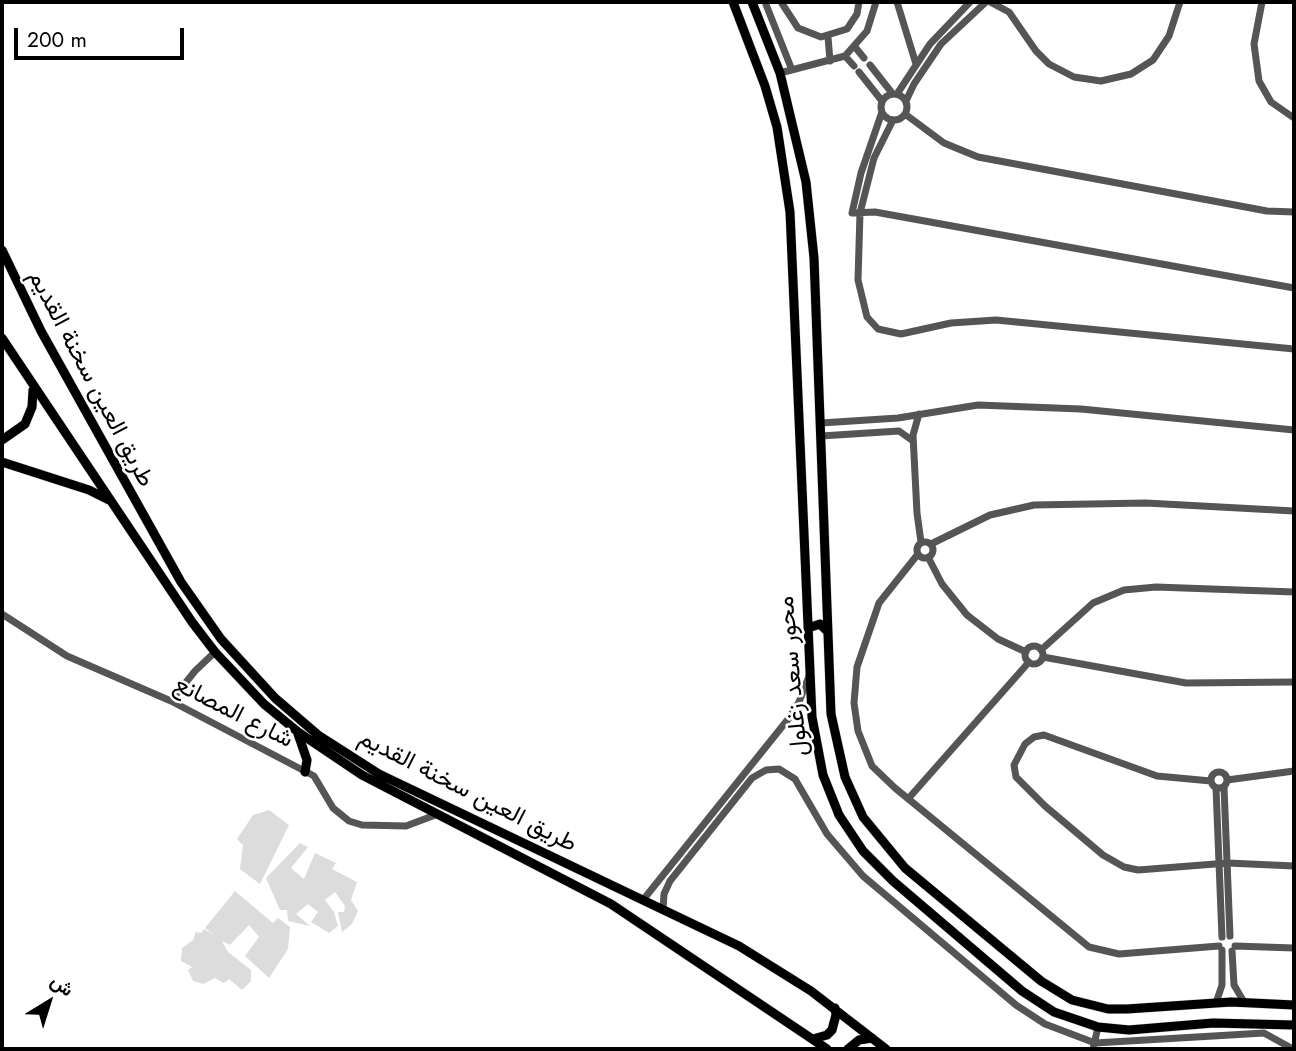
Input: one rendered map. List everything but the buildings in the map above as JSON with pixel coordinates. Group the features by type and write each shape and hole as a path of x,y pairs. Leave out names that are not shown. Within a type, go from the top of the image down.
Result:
{"main road":[{"name":"محور سعد زغلول","path":"733,2 765,86 785,169 790,212 809,676 814,733 823,775 839,815 863,851 909,896 1037,1002 1072,1020 1098,1027 1129,1030 1238,1022 1294,1025"},
{"name":"محور سعد زغلول","path":"752,2 780,73 799,142 809,205 834,735 845,778 863,817 905,867 1041,981 1072,1000 1108,1009 1216,1003 1294,1005"},
{"name":"طريق العين سخنة القديم","path":"2,250 40,331 175,571 221,639 256,680 318,735 379,774 739,946 835,1008 886,1049"},
{"name":"طريق العين سخنة القديم","path":"2,338 169,589 215,652 264,704 298,732 362,775 611,904 827,1049"},
{"path":"2,440 17,432 28,418 33,388"},
{"path":"2,462 89,490 114,504"},
{"path":"807,608 815,614 828,607"},
{"path":"808,628 820,624 828,632"},
{"path":"298,732 307,760 305,772"},
{"path":"813,1039 827,1035 832,1030 835,1008"},
{"path":"848,1049 859,1040 872,1038"}],"street":[{"path":"765,2 792,70"},
{"path":"781,2 798,28 812,36 828,37 847,29 857,14 859,2"},
{"path":"780,73 845,56 867,31 876,2"},
{"path":"897,2 916,64"},
{"path":"882,101 895,93 942,29 970,2"},
{"path":"905,114 906,101 925,66 949,35 988,2 1009,12"},
{"path":"1007,2 1009,12 1036,51 1049,64 1074,77 1101,81 1131,74 1153,60 1169,36 1180,2"},
{"path":"1262,2 1254,44 1259,81 1271,102 1294,118"},
{"path":"942,29 949,35"},
{"path":"828,37 830,61"},
{"path":"908,38 930,44"},
{"path":"855,47 895,93 906,101"},
{"path":"845,56 882,101 882,112 852,213 875,212 1294,288"},
{"path":"882,112 893,120"},
{"path":"905,114 893,120 874,158 860,214 857,254 862,300 872,323 885,332 901,334 951,323 996,320 1188,341 1294,349"},
{"path":"905,114 944,143 978,157 1267,211 1294,212"},
{"path":"864,193 875,212"},
{"path":"821,423 898,418 954,407 1000,405 1294,430"},
{"path":"920,414 914,424 913,442 916,513 921,542 917,547 918,554 879,603 861,650 855,696 858,730 866,754 877,772 1089,947 1119,954 1220,948 1294,948"},
{"path":"898,418 899,431"},
{"path":"821,436 899,431 913,442"},
{"path":"921,542 931,544 989,515 1034,505 1146,503 1294,511"},
{"path":"929,557 933,550 931,544"},
{"path":"918,554 929,557 942,584 967,615 998,639 1026,652 1029,662"},
{"path":"1029,662 1035,664 1093,603 1124,590 1156,587 1294,592"},
{"name":"شارع المصانع","path":"2,614 67,656 172,701 305,772 319,781 338,813 355,824 410,826 438,814"},
{"path":"1026,652 1033,646 1042,654 1186,683 1294,682"},
{"path":"172,701 195,671 215,652"},
{"path":"908,799 1029,662"},
{"path":"643,900 789,718 809,676"},
{"path":"1294,771 1219,784 1157,776 1044,735 1034,737 1025,744 1014,765 1021,783 1117,865 1138,870 1224,863 1294,866"},
{"path":"663,909 664,894 670,881 755,775 765,769 779,769 798,782 838,848 881,892 1023,1010 1061,1032 1094,1046 1259,1033 1274,1036 1293,1049"},
{"path":"1216,1003 1222,985 1220,948 1226,937 1219,784"},
{"path":"1226,937 1234,948 1234,985 1244,1003"},
{"path":"1094,1046 1098,1027"}],"shaded area":[{"path":"269,810 289,825 260,884 240,869 243,845 237,839 253,815"},
{"path":"300,843 308,847 291,868 304,879 315,853 336,863 332,869 357,882 351,900 358,911 352,924 342,932 338,912 344,912 345,906 335,892 325,900 334,912 338,926 329,933 311,922 318,912 308,904 296,914 310,926 288,921 287,910 280,910 266,878"},
{"path":"235,891 273,923 278,918 290,927 288,949 269,978 245,956 259,937 249,925 230,945 222,941 228,952 251,970 251,981 242,990 229,979 224,983 215,978 203,984 193,981 188,970 192,967 181,961 182,948 193,940 196,932 201,933 204,929 214,935 205,928"}]}
